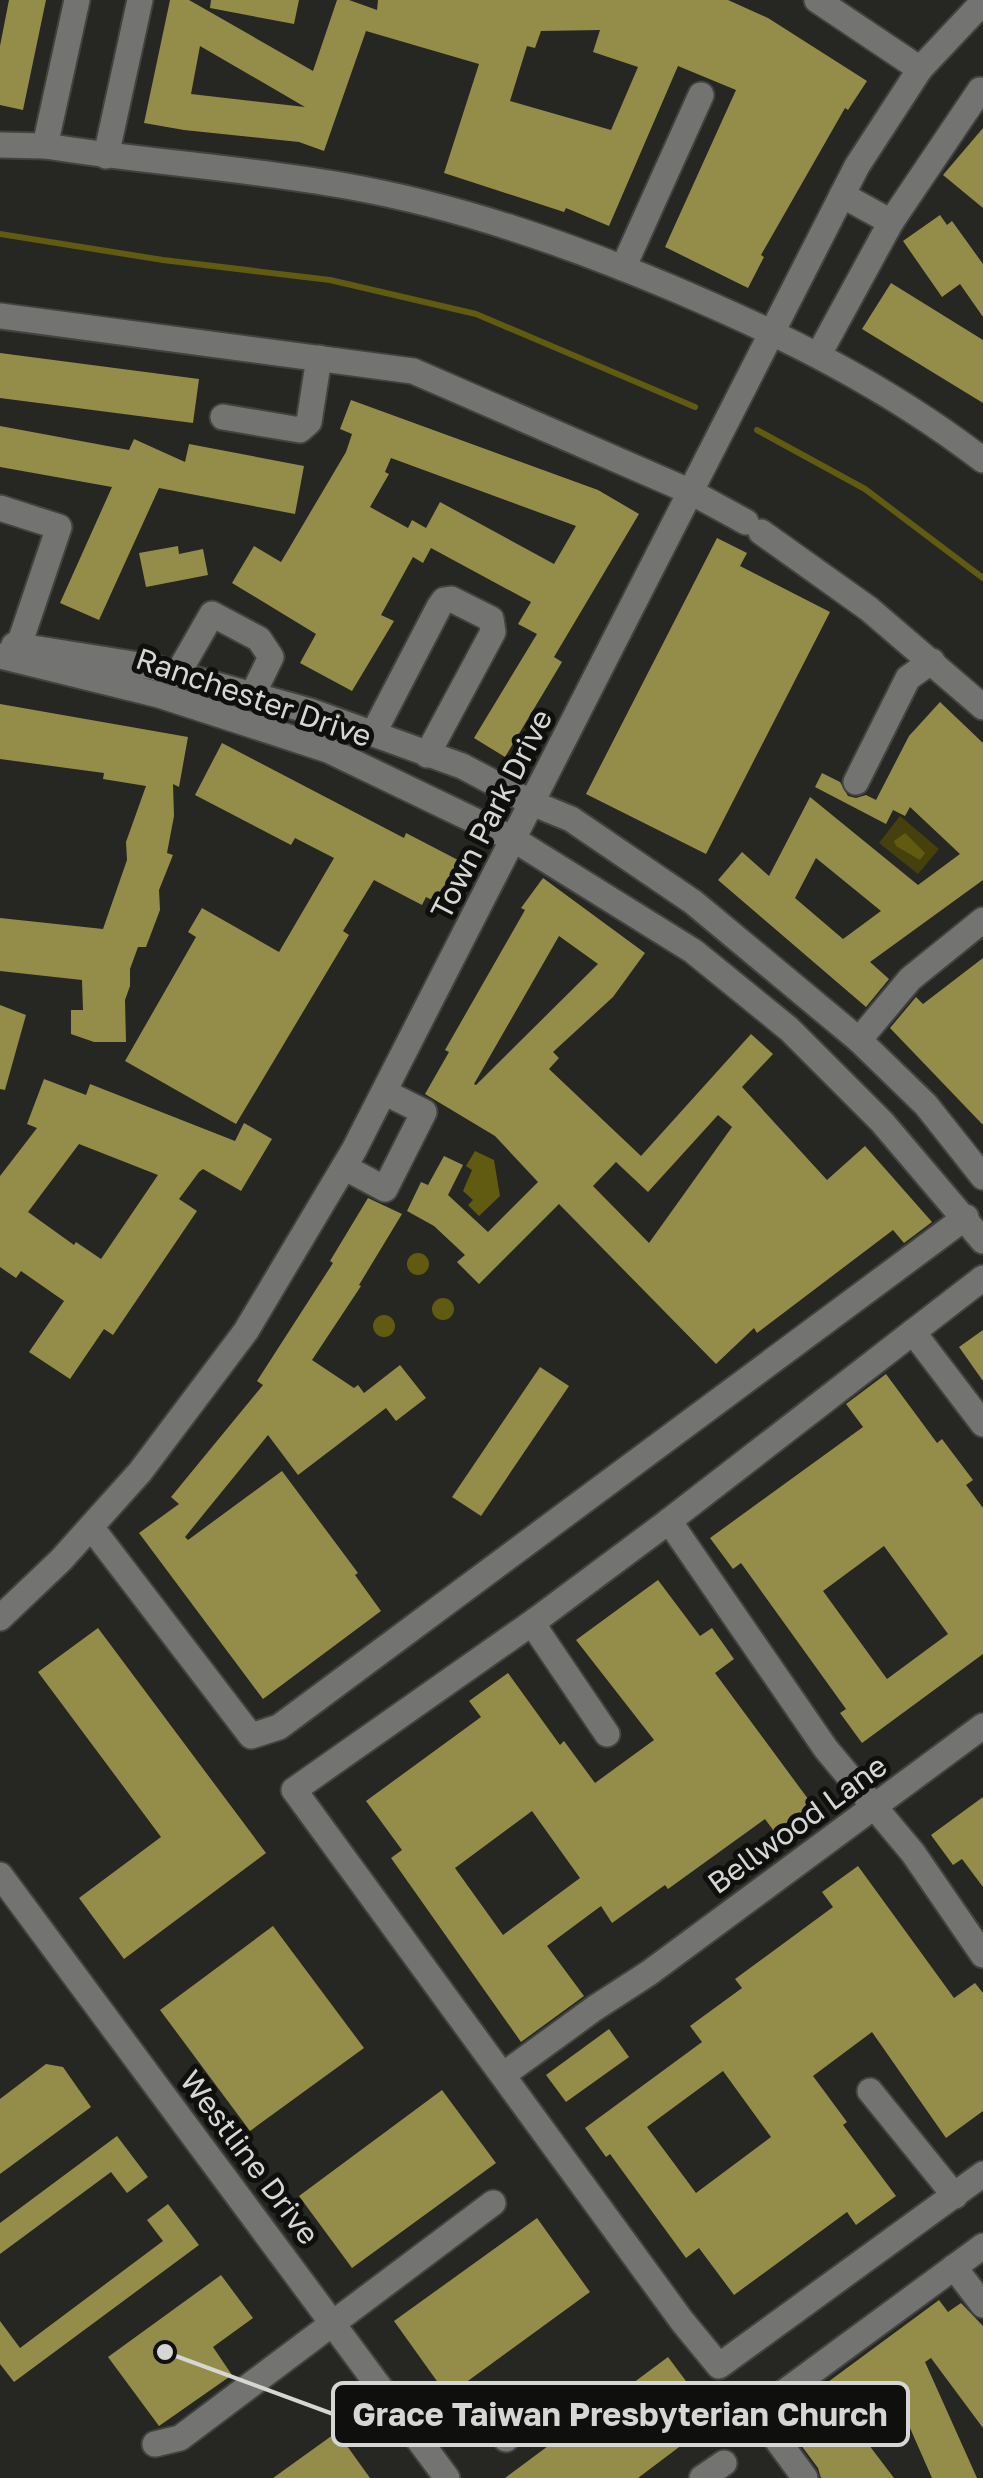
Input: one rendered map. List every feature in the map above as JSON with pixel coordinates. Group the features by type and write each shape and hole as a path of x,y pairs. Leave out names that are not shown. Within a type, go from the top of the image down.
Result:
{"street":[{"path":"46,146 77,0"},
{"path":"106,156 140,0"},
{"path":"816,0 920,69"},
{"name":"Town Park Drive","path":"0,1618 62,1560 140,1472 246,1331 384,1092 857,166 920,69 983,2"},
{"path":"819,354 892,222 980,90"},
{"path":"623,268 700,95"},
{"path":"0,145 46,146 376,192 520,230 772,330 819,354 983,460"},
{"path":"842,195 892,222"},
{"path":"0,316 413,371 692,492 754,527 870,610 983,708"},
{"path":"223,417 300,430 309,422 319,358"},
{"path":"0,508 58,527 6,648"},
{"path":"373,734 444,600 452,599 491,618 493,632 426,755"},
{"path":"177,675 212,614 259,639 271,656 228,717"},
{"name":"Ranchester Drive","path":"6,648 177,675 310,711 462,766 571,819 693,902 860,1040 926,1104 983,1176"},
{"name":"Ranchester Drive","path":"6,648 328,750 513,840 693,951 789,1029 882,1122 983,1240"},
{"path":"856,782 908,678 932,660"},
{"path":"860,1040 910,979 983,920"},
{"path":"789,1029 812,1000"},
{"path":"344,1167 385,1188 424,1112 384,1092"},
{"path":"91,1527 251,1736 279,1727 966,1217"},
{"path":"983,1278 536,1620 294,1790 682,2321 719,2366 983,2174"},
{"path":"913,1332 983,1424"},
{"path":"669,1521 826,1749 913,1854 983,1955"},
{"path":"536,1620 538,1632 607,1734"},
{"name":"Bellwood Lane","path":"503,2075 594,2008 650,1973 983,1726"},
{"name":"Westline Drive","path":"0,1875 448,2478"},
{"path":"870,2090 954,2196"},
{"path":"155,2444 180,2438 493,2203"},
{"path":"804,2478 762,2418 780,2396 983,2246"},
{"path":"954,2267 983,2305"},
{"path":"413,2431 454,2402 466,2400 478,2404 506,2439"},
{"path":"702,2478 724,2462"}],"shaded area":[{"path":"900,816 939,849 918,874 879,843"},
{"path":"905,833 925,853 920,860 896,846 894,841"},
{"path":"475,1151 494,1160 500,1196 479,1216 468,1205 473,1200 463,1191 472,1170 466,1166"},
{"path":"418,1253 426,1256 426,1272 418,1275 410,1272 407,1264 410,1256"},
{"path":"443,1298 451,1301 451,1317 443,1320 435,1317 432,1309 435,1301"},
{"path":"384,1315 392,1318 392,1334 384,1337 376,1334 373,1326 376,1318"}],"building":[{"path":"9,0 46,0 23,110 0,105 0,46"},
{"path":"170,0 189,0 313,71 337,0 377,10 378,0 728,0 768,18 867,81 848,110 845,108 761,255 764,257 748,288 665,247 736,90 678,66 609,226 566,208 564,212 444,173 479,64 366,31 324,151 299,142 144,123","holes":["600,30 593,52 638,67 611,130 510,101 527,46 535,48 541,31","200,46 305,107 191,94"]},
{"path":"211,0 299,0 294,24 210,8"},
{"path":"983,128 983,208 943,175"},
{"path":"940,215 947,225 952,221 983,264 983,317 960,284 942,297 903,241"},
{"path":"891,283 983,340 983,403 862,329"},
{"path":"0,353 199,379 193,423 0,398"},
{"path":"351,400 598,490 639,514 554,657 562,662 505,757 474,738 537,634 518,624 531,602 431,548 423,563 413,557 381,615 394,621 352,691 300,663 316,634 232,583 254,546 281,562 346,452 352,434 340,429","holes":["391,458 576,526 554,564 440,502 426,528 412,520 408,528 370,507 389,474 385,472"]},
{"path":"0,426 129,450 134,439 185,462 189,444 304,466 295,514 159,488 99,620 60,603 112,487 0,467"},
{"path":"717,538 747,553 740,566 830,612 706,854 586,794"},
{"path":"178,546 179,554 203,549 208,575 146,587 139,553"},
{"path":"940,702 983,743 983,880 870,962 889,979 866,1007 718,880 742,852 769,876 810,797 918,885 960,854 910,807 905,816 893,810 886,824 815,787 822,773 840,782 848,796 866,795 876,800 909,736","holes":["816,858 881,911 843,939 795,898"]},
{"path":"0,704 188,737 179,787 173,784 174,816 167,853 173,855 159,890 160,910 146,947 138,947 130,969 125,1000 126,1042 94,1042 71,1034 71,1010 83,1010 82,980 0,971 0,918 103,929 127,860 126,842 146,786 103,779 104,773 0,759"},
{"path":"222,743 404,838 406,833 458,860 436,902 426,897 422,905 374,880 343,931 349,935 236,1124 125,1061 196,937 188,932 202,908 279,952 334,858 295,838 291,845 195,795"},
{"path":"543,878 645,953 613,997 553,1052 559,1058 549,1069 641,1156 751,1034 773,1054 742,1087 827,1180 865,1146 932,1222 904,1243 893,1230 757,1333 754,1328 716,1364 559,1204 479,1284 457,1262 465,1255 434,1226 407,1211 421,1182 428,1185 444,1156 463,1165 448,1195 488,1232 538,1182 495,1136 425,1094 449,1052 445,1050 525,910 521,908","holes":["559,936 598,964 474,1084","718,1115 732,1127 649,1243 593,1186 616,1162 648,1192"]},
{"path":"983,958 983,1125 890,1028 916,997 923,1004"},
{"path":"0,1005 26,1015 5,1090 0,1089"},
{"path":"44,1079 86,1095 90,1084 235,1141 244,1123 272,1139 241,1191 203,1169 199,1172 179,1199 197,1211 113,1335 104,1329 70,1379 29,1352 64,1301 21,1271 16,1278 0,1267 0,1176 37,1128 27,1124","holes":["79,1144 158,1175 101,1259 28,1212"]},
{"path":"368,1198 402,1214 312,1360 354,1388 358,1385 364,1393 400,1365 426,1398 396,1421 386,1408 298,1475 268,1435 185,1537 188,1540 282,1471 358,1573 355,1575 381,1611 263,1699 139,1533 179,1504 171,1497 263,1385 257,1381 333,1263 330,1261"},
{"path":"983,1330 983,1381 959,1347"},
{"path":"540,1367 569,1386 481,1516 452,1497"},
{"path":"886,1374 937,1443 942,1439 973,1480 966,1485 983,1508 983,1654 862,1743 840,1713 846,1709 741,1563 733,1569 710,1538 863,1427 846,1404","holes":["884,1546 948,1634 887,1679 823,1591"]},
{"path":"658,1580 700,1636 712,1628 734,1659 715,1673 814,1807 776,1834 765,1819 668,1889 665,1885 612,1923 601,1906 547,1946 584,1996 521,2042 391,1858 402,1850 366,1801 481,1717 469,1701 508,1673 560,1745 564,1741 595,1783 654,1740 576,1640","holes":["532,1811 580,1878 503,1935 455,1868"]},
{"path":"98,1628 266,1853 124,1959 79,1898 161,1837 38,1672"},
{"path":"983,1797 983,1887 962,1859 953,1865 931,1835"},
{"path":"858,1866 954,1998 975,1983 983,1993 983,2111 946,2138 872,2032 813,2076 847,2122 843,2125 896,2196 856,2225 847,2212 734,2295 699,2248 686,2258 610,2154 606,2157 585,2128 702,2042 690,2026 742,1988 735,1979 833,1907 822,1892","holes":["723,2071 771,2137 696,2193 647,2127"]},
{"path":"273,1926 364,2048 250,2131 160,2010"},
{"path":"609,2029 629,2057 566,2102 546,2075"},
{"path":"46,2064 63,2067 91,2107 0,2174 0,2099"},
{"path":"442,2090 496,2163 352,2268 299,2196"},
{"path":"117,2136 148,2177 127,2193 111,2172 0,2254 0,2223"},
{"path":"168,2204 199,2245 14,2382 0,2364 0,2321 20,2348 163,2241 147,2220"},
{"path":"537,2218 590,2292 461,2386 444,2391 394,2321"},
{"path":"221,2275 253,2318 213,2347 232,2375 159,2426 108,2357"},
{"path":"939,2300 948,2312 961,2303 983,2326 983,2428 931,2358 925,2362 977,2478 932,2478 899,2403 859,2432 894,2478 821,2478 789,2429 795,2425 786,2413"},
{"path":"668,2357 715,2420 638,2478 505,2478"},
{"path":"337,2432 370,2478 273,2478"}],"waterway":[{"path":"0,234 163,260 330,280 476,314 695,407"},
{"path":"757,430 865,489 983,578"}],"place":[{"name":"Grace Taiwan Presbyterian Church","path":"165,2352"}]}
